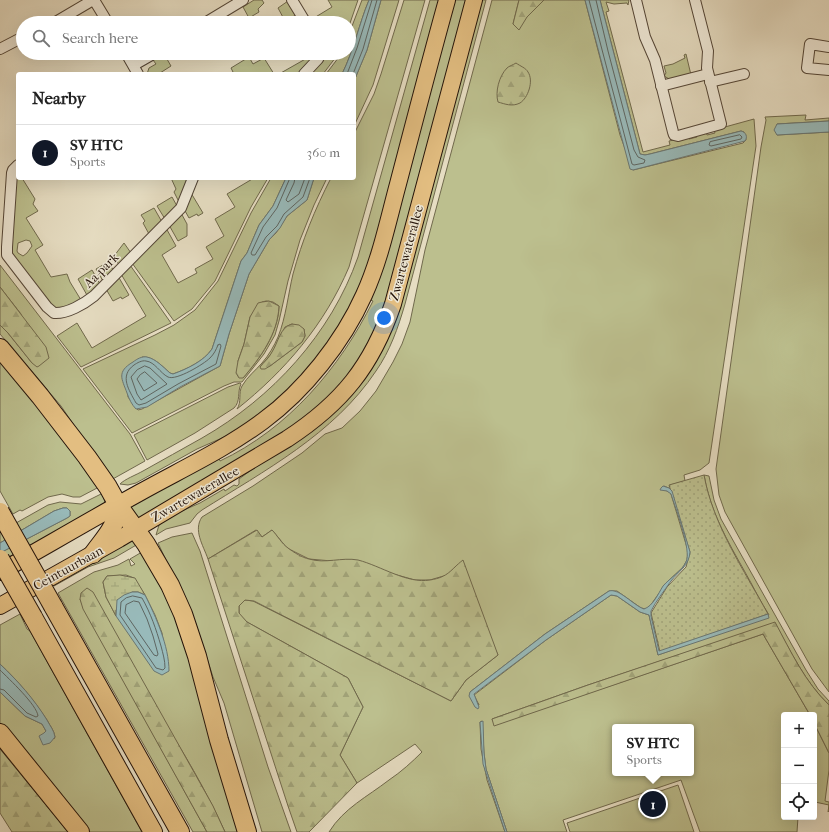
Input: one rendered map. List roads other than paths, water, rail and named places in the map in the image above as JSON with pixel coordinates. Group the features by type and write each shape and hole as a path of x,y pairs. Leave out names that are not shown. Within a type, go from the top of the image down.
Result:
{"highway":[{"path":"0,348 65,427 104,481 118,505 146,544 170,585 190,632 219,740 247,832"},
{"path":"93,554 112,529 117,515 118,505"},
{"path":"0,512 180,832"},
{"path":"0,559 153,832"},
{"path":"0,733 80,832"}],"main road":[{"name":"Zwartewaterallee","path":"118,505 218,450 264,420 299,389 315,371 350,322 365,295 380,253 447,0"},
{"name":"Zwartewaterallee","path":"135,530 256,459 307,426 328,409 344,392 370,356 381,336 393,304 474,0"},
{"path":"0,572 118,505"},
{"name":"Ceintuurbaan","path":"0,606 135,530"}],"street":[{"path":"66,16 94,0 104,16"},
{"path":"217,16 243,0"},
{"path":"292,0 302,16"},
{"path":"636,0 645,37 654,60 673,132 678,136 721,124 709,78 707,68 708,51 695,0"},
{"path":"0,49 16,41"},
{"path":"829,47 810,44 807,68 829,70"},
{"path":"130,60 136,70 147,60"},
{"path":"306,72 318,60"},
{"path":"661,86 744,74"},
{"name":"Aa-park","path":"16,168 7,240 7,255 47,307 54,313 64,312 94,296 180,208 192,180"}],"water":[{"path":"369,0 381,0 367,50 356,76 356,72 343,72 348,60 356,60 356,37"},
{"path":"585,0 600,0 640,154 650,154 741,131 746,135 745,141 633,170 630,169"},
{"path":"829,121 829,132 777,135 774,130 777,124"},
{"path":"285,180 313,180 307,200 287,216 280,228 269,240 249,274 220,366 180,387 147,407 136,409 130,400 122,380 122,373 124,369 141,357 145,357 150,358 173,374 195,364 209,353 212,349 241,261 247,253 259,225 273,206"},
{"path":"663,486 672,491 690,552 686,565 671,581 651,611 659,651 768,614 769,618 658,655 649,615 640,612 617,596 611,595 546,640 474,694 479,707 478,709 475,707 469,696 470,692 545,634 609,591 622,594 644,609 653,603 663,586 682,568 686,562 687,556 685,539 671,494 667,491 660,490"},
{"path":"67,508 70,511 70,516 0,553 0,543 54,511"},
{"path":"132,592 138,592 145,595 161,632 167,652 169,671 162,675 154,671 116,616 117,600"},
{"path":"0,664 25,690 47,720 55,737 50,743 43,745 39,736 46,731 42,724 25,716 0,692"},
{"path":"483,721 486,769 507,832 505,832 483,764 480,722"}],"place":[{"name":"SV HTC","path":"653,804"}]}
